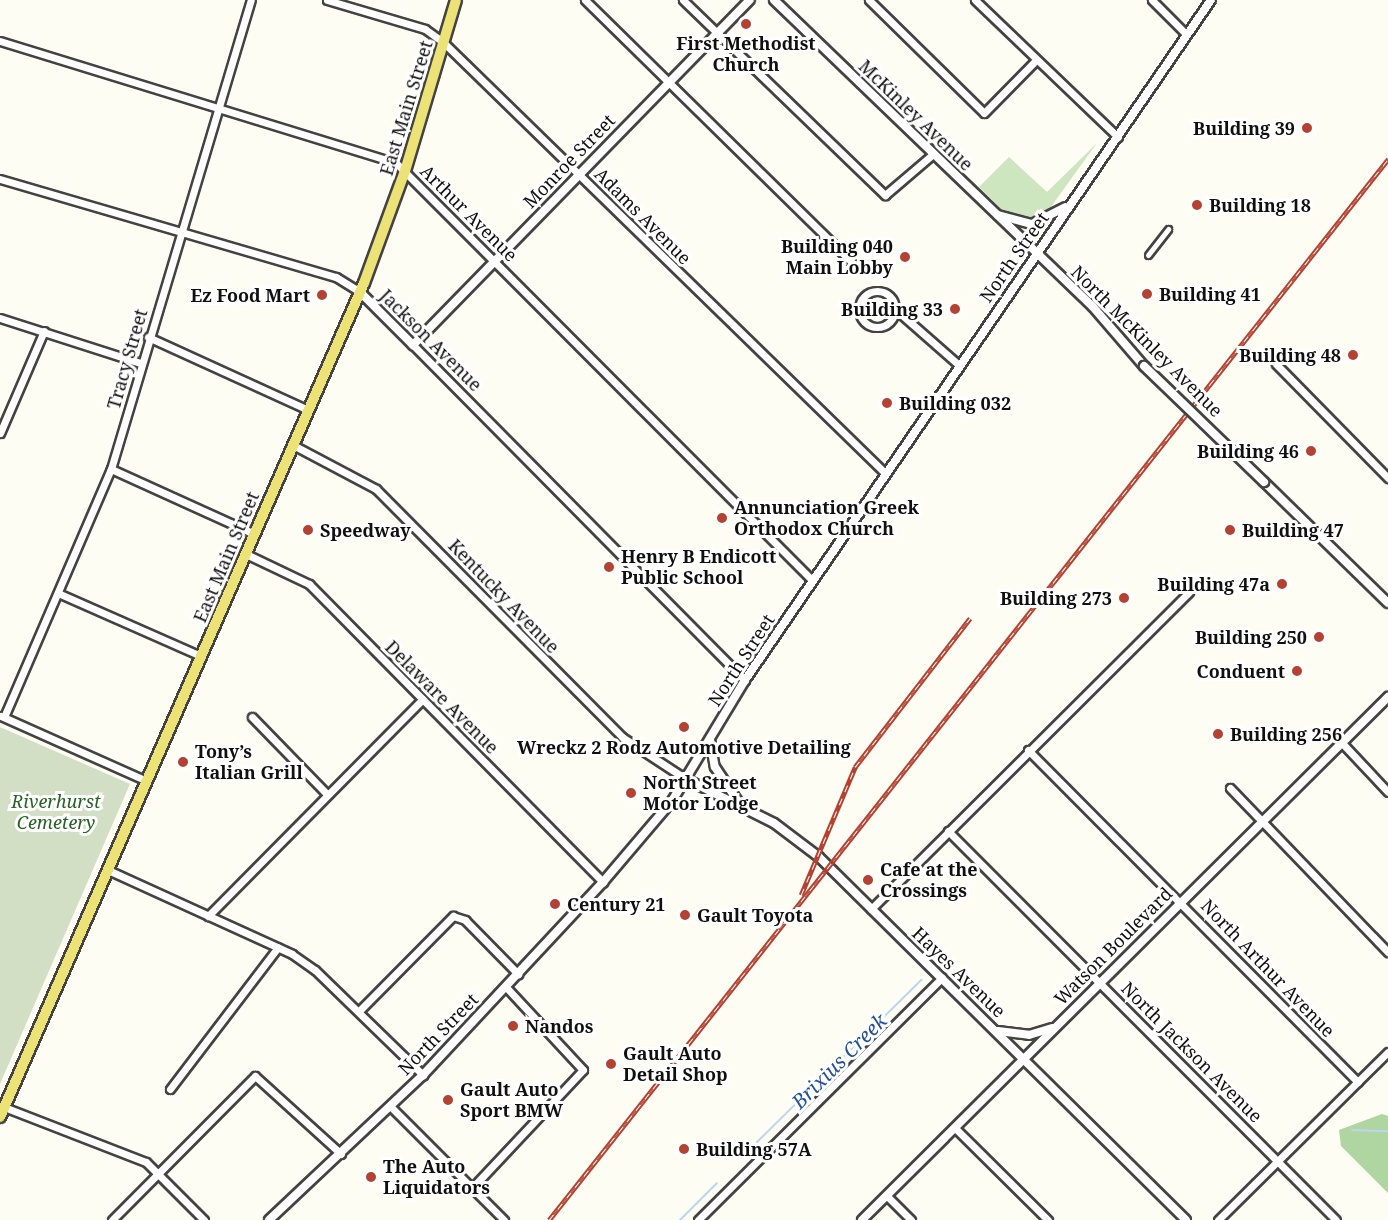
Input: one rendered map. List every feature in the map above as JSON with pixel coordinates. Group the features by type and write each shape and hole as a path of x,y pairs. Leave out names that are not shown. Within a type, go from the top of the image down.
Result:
{"main road":[{"name":"East Main Street","path":"2,1112 360,292 405,171 456,0"}],"street":[{"name":"Tracy Street","path":"2,716 111,469 140,363 251,0"},
{"name":"Adams Avenue","path":"327,0 425,29 443,42 885,473"},
{"path":"585,0 854,264"},
{"path":"683,0 885,195 933,154"},
{"name":"Monroe Street","path":"413,345 750,0"},
{"name":"McKinley Avenue","path":"774,0 1036,254"},
{"path":"869,0 984,113 1036,60"},
{"path":"975,0 1118,136"},
{"path":"1152,0 1187,35"},
{"name":"North Street","path":"269,1220 423,1075 603,882 686,779 746,680 885,473 1211,0"},
{"name":"Arthur Avenue","path":"0,41 379,155 405,171 813,580"},
{"name":"Jackson Avenue","path":"0,178 336,277 360,292 746,680"},
{"path":"994,213 1032,224 1052,218 1075,199"},
{"path":"1148,255 1168,229"},
{"name":"North McKinley Avenue","path":"1036,254 1144,366 1388,603"},
{"path":"895,309 890,321 879,327 863,321 858,310 862,298 875,291 889,296 895,309 959,365"},
{"path":"0,318 140,363"},
{"path":"0,433 44,331"},
{"path":"148,337 308,410"},
{"path":"1276,364 1388,478"},
{"name":"Kentucky Avenue","path":"293,445 376,489 622,737 686,779"},
{"path":"111,469 254,534"},
{"name":"Delaware Avenue","path":"246,554 309,584 603,882"},
{"path":"871,909 1189,592"},
{"path":"58,593 201,656"},
{"name":"Watson Boulevard","path":"862,1220 1388,696"},
{"path":"208,916 326,793 423,699"},
{"path":"2,716 147,781"},
{"path":"252,717 326,793"},
{"path":"710,739 724,786 746,809"},
{"path":"1342,743 1388,792"},
{"name":"North Arthur Avenue","path":"1028,750 1125,853 1145,863 1183,900 1358,1082"},
{"name":"Hayes Avenue","path":"686,779 746,809 806,846 1186,1220"},
{"path":"1230,788 1388,952"},
{"name":"North Jackson Avenue","path":"948,831 1101,981 1336,1220"},
{"path":"108,870 278,946 315,970 423,1075"},
{"path":"359,1011 453,916 465,920 518,974"},
{"path":"170,1089 278,946"},
{"path":"698,1220 942,978"},
{"path":"472,1188 583,1070 506,987"},
{"path":"995,1030 1029,1035 1058,1025"},
{"path":"1218,1220 1388,1052"},
{"path":"112,1220 249,1078 263,1079 341,1154"},
{"path":"391,1107 504,1220"},
{"path":"2,1112 159,1171 204,1220"},
{"path":"955,1128 1048,1220"},
{"path":"886,1196 911,1220"}],"green space":[{"path":"1097,143 1040,222 1013,220 979,187 1009,157 1047,192"},
{"name":"Riverhurst Cemetery","path":"0,727 130,784 0,1084"},
{"path":"1382,1114 1388,1116 1388,1193 1341,1146 1339,1130"}],"waterway":[{"name":"Brixius Creek","path":"757,1142 921,980"},
{"name":"Brixius Creek","path":"1352,1130 1388,1131"},
{"name":"Brixius Creek","path":"680,1220 717,1183"}],"railway":[{"path":"549,1220 1388,159"},
{"path":"801,895 855,767 970,618"}],"place":[{"name":"First Methodist Church","path":"746,24"},
{"name":"Building 39","path":"1307,128"},
{"name":"Building 18","path":"1197,205"},
{"name":"Building 040 Main Lobby","path":"905,257"},
{"name":"Building 41","path":"1147,294"},
{"name":"Ez Food Mart","path":"322,295"},
{"name":"Building 33","path":"955,309"},
{"name":"Building 48","path":"1353,355"},
{"name":"Building 032","path":"887,403"},
{"name":"Building 46","path":"1311,451"},
{"name":"Annunciation Greek Orthodox Church","path":"722,518"},
{"name":"Speedway","path":"308,530"},
{"name":"Building 47","path":"1230,530"},
{"name":"Henry B Endicott Public School","path":"609,567"},
{"name":"Building 47a","path":"1282,584"},
{"name":"Building 273","path":"1124,598"},
{"name":"Building 250","path":"1319,637"},
{"name":"Conduent","path":"1297,671"},
{"name":"Wreckz 2 Rodz Automotive Detailing","path":"684,727"},
{"name":"Building 256","path":"1218,734"},
{"name":"Tony’s Italian Grill","path":"183,762"},
{"name":"North Street Motor Lodge","path":"631,793"},
{"name":"Cafe at the Crossings","path":"868,880"},
{"name":"Century 21","path":"555,904"},
{"name":"Gault Toyota","path":"685,915"},
{"name":"Nandos","path":"513,1026"},
{"name":"Gault Auto Detail Shop","path":"611,1064"},
{"name":"Gault Auto Sport BMW","path":"448,1100"},
{"name":"Building 57A","path":"684,1149"},
{"name":"The Auto Liquidators","path":"371,1177"}]}
